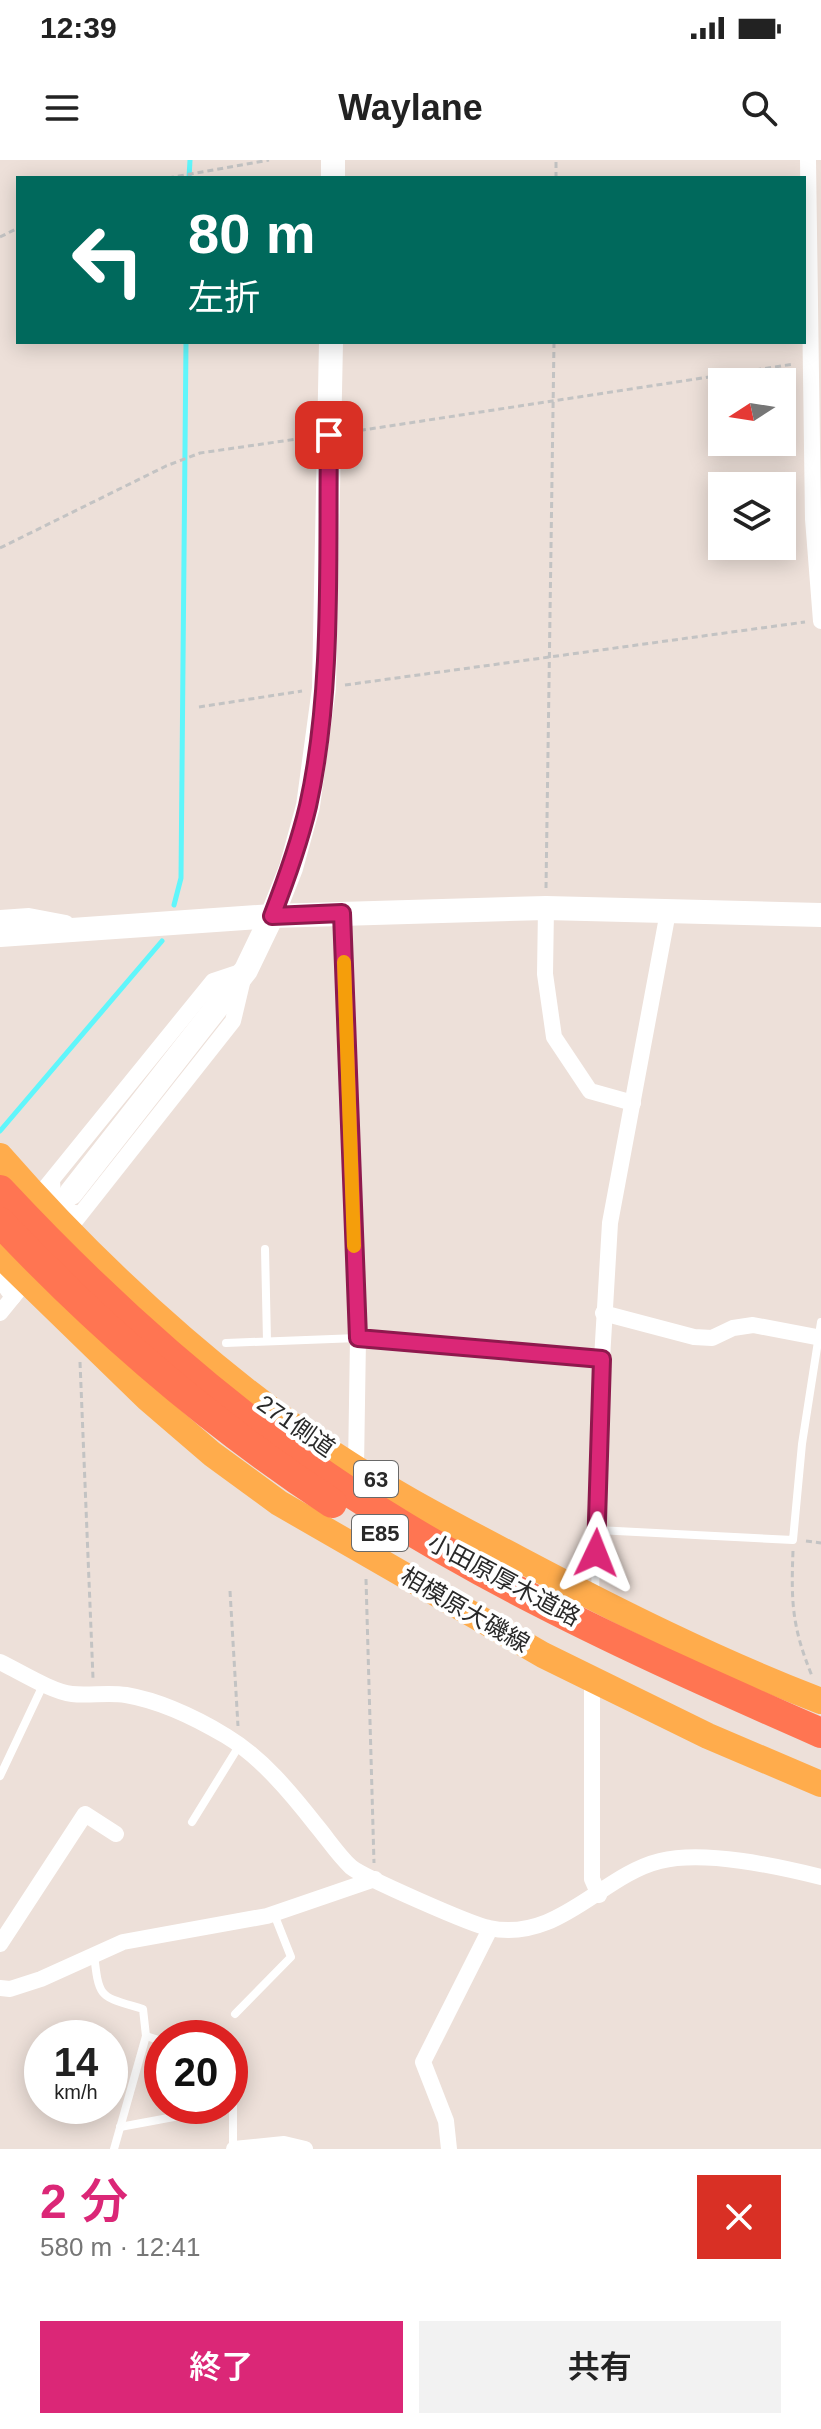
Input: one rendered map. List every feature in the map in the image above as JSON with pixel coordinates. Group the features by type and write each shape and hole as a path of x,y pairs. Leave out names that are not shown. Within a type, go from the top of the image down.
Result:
{"highway":[{"name":"小田原厚木道路","path":"0,1190 62,1256 176,1361 275,1440 356,1495 453,1555 566,1615 821,1733"},
{"name":"小田原厚木道路","path":"0,1222 45,1270 164,1380 266,1460 346,1513 445,1572 561,1634 821,1753"}],"main road":[{"name":"271側道","path":"0,1156 62,1203 189,1343 307,1435 432,1513 594,1599 735,1666 818,1694"},
{"name":"相模原大磯線","path":"0,1255 13,1286 82,1336 212,1454 279,1503 543,1655 708,1736 821,1784"}],"street":[{"path":"808,160 813,519 821,620"},
{"path":"62,1203 246,970 291,868 308,806 324,688 331,344"},
{"path":"546,908 545,974 554,1037 590,1091 633,1103"},
{"path":"0,935 272,916 443,914 546,908 821,915"},
{"path":"358,1338 602,1359 610,1223 668,912"},
{"path":"342,913 358,1338 356,1467"},
{"path":"0,918 29,916 98,928"},
{"path":"0,1313 13,1286"},
{"path":"603,1313 694,1337 712,1338 733,1328 753,1325 820,1333"},
{"path":"0,1662 69,1694 126,1695 178,1711 229,1737 301,1806 352,1868 490,1929 528,1928 554,1919 599,1895 636,1869 662,1861 692,1859 769,1864 821,1877"},
{"path":"0,1675 22,1673"},
{"path":"592,1679 592,1879 599,1895"},
{"path":"0,1944 85,1814 116,1834"},
{"path":"0,1988 10,1989 41,1979 123,1942 274,1914 375,1879"},
{"path":"449,2149 446,2121 423,2062 490,1929"},
{"path":"234,2149 284,2144 305,2149"}],"lane":[{"path":"265,1249 267,1341"},
{"path":"597,1530 793,1540 802,1444 820,1333"},
{"path":"226,1343 358,1338"},
{"path":"594,1599 602,1359"},
{"path":"0,1776 44,1683"},
{"path":"192,1822 239,1746"},
{"path":"235,2014 291,1957 274,1914"},
{"path":"94,1954 98,1988 106,1998 143,2009 144,2020"},
{"path":"114,2149 144,2043"},
{"path":"120,2127 233,2106 234,2149"}],"path":[{"path":"179,176 269,160"},
{"path":"546,908 554,344"},
{"path":"0,548 166,466 200,453 810,362"},
{"path":"199,707 821,620"},
{"path":"82,1336 79,1351 94,1694"},
{"path":"818,1694 796,1636 793,1540 821,1543"},
{"path":"365,1553 375,1879"},
{"path":"230,1591 239,1746"}],"waterway":[{"path":"189,176 190,160"},
{"path":"174,905 181,878 186,344"},
{"path":"0,1131 162,941"}],"slow traffic":[{"path":"344,962 354,1246"}],"route":[{"path":"329,435 324,688 317,750 308,806 291,868 272,916 342,913 358,1338 602,1359 596,1553"}]}
